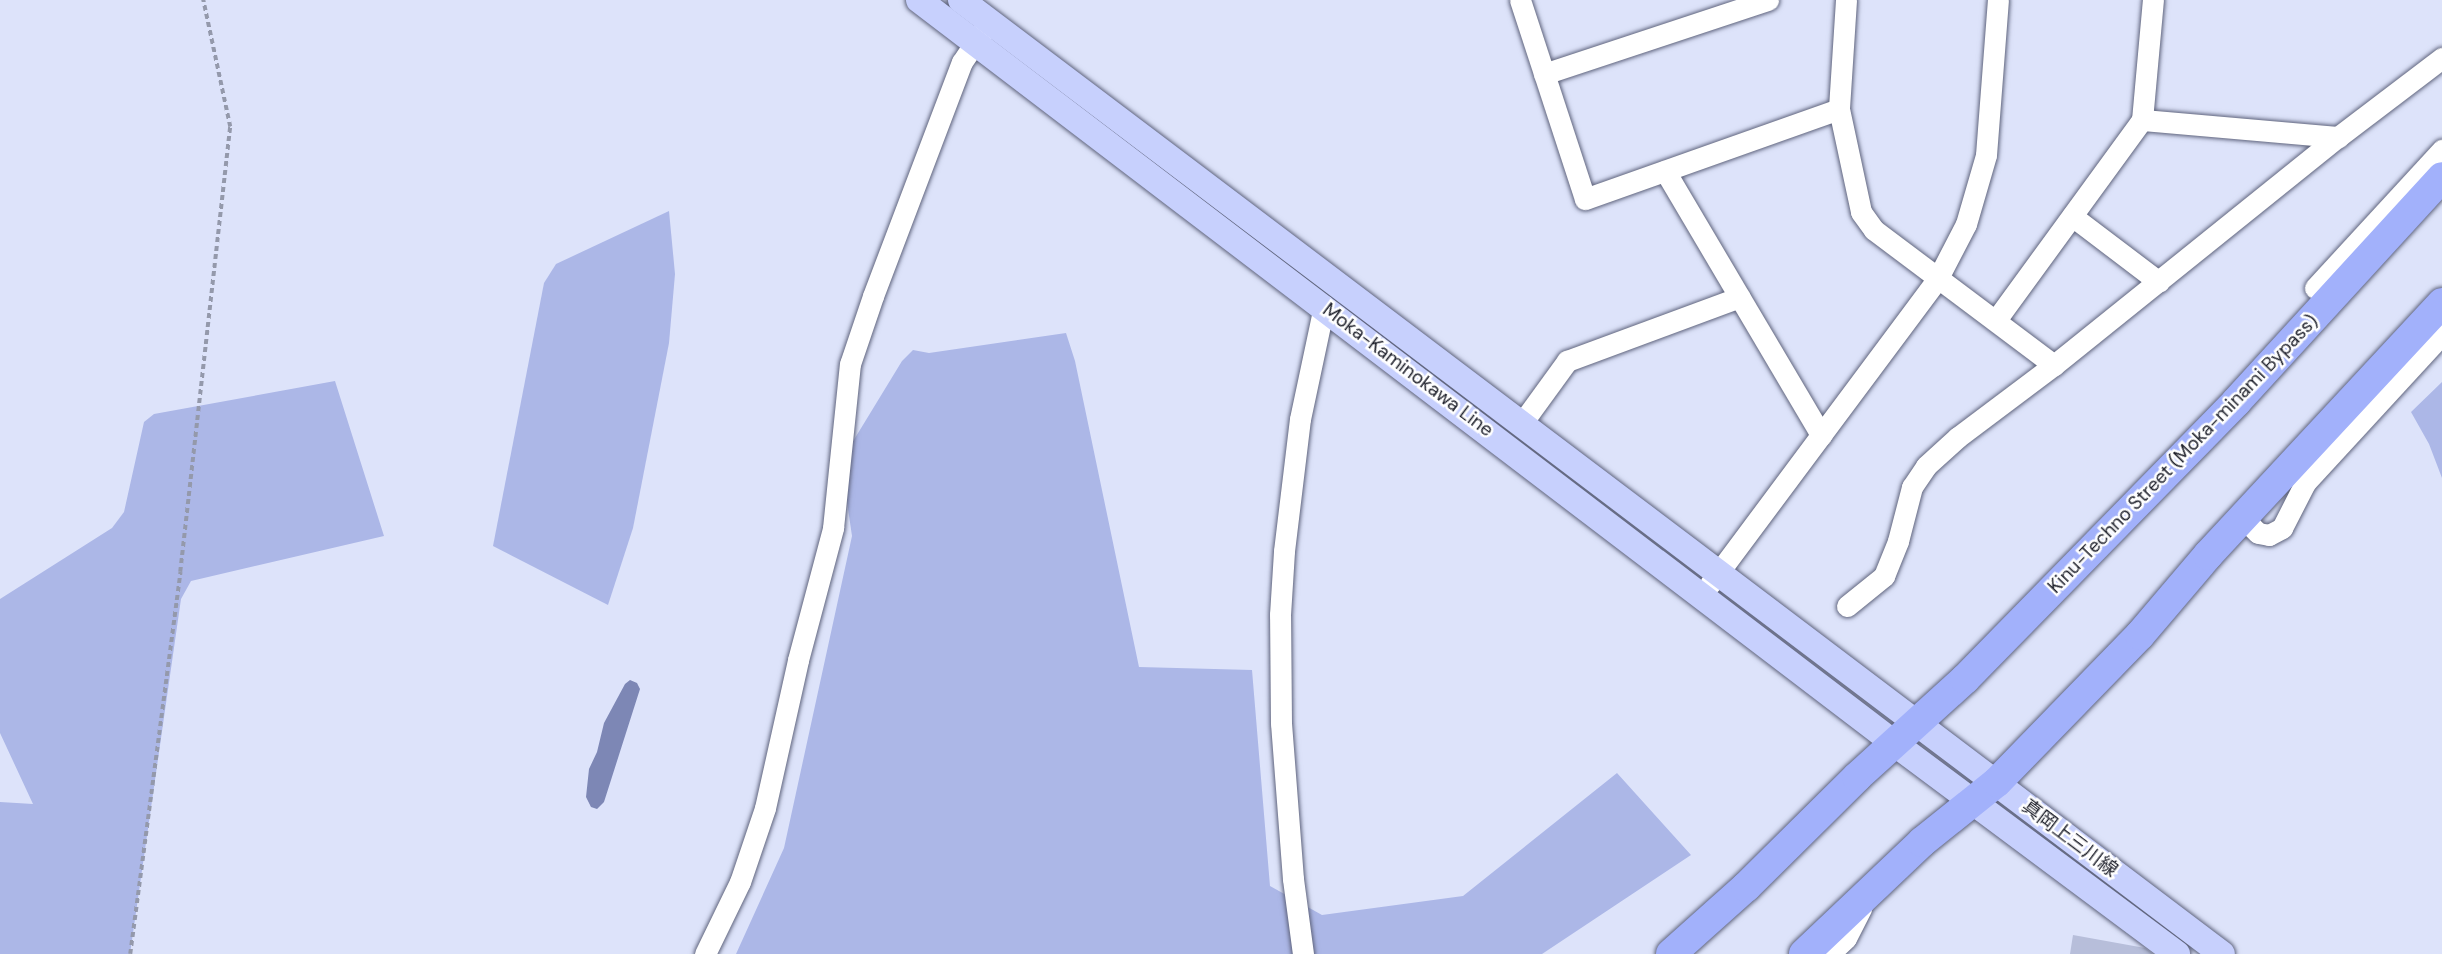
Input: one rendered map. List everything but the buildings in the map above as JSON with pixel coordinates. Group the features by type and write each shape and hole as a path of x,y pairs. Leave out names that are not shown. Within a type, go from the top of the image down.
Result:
{"highway":[{"name":"Kinu-Techno Street (Moka-minami Bypass)","path":"1671,954 1746,887 1894,743 1965,679 2236,402 2442,177"},
{"path":"1804,954 1922,842 1997,782 2140,635 2243,518 2442,303"}],"main road":[{"name":"Moka-Kaminokawa Line","path":"919,0 982,32 1522,424 1917,722"},
{"name":"Moka-Kaminokawa Line","path":"961,0 982,32 1324,306 1894,743"},
{"name":"真岡上三川線","path":"1917,722 2217,952"},
{"name":"真岡上三川線","path":"1894,743 2177,954"}],"street":[{"path":"1520,0 1585,199 1839,109"},
{"path":"1544,74 1768,0"},
{"path":"1846,0 1839,109 1861,212 1874,230 2054,365"},
{"path":"1702,595 1938,278 1966,224 1986,155 1998,0"},
{"path":"1996,320 2142,120 2153,0"},
{"path":"705,954 740,882 765,808 798,660 833,528 850,364 957,75 982,32"},
{"path":"1847,606 1884,576 1898,541 1912,487 1926,466 1958,437 2054,365 2338,137 2435,64 2442,40"},
{"path":"2142,120 2338,137"},
{"path":"2315,288 2442,150"},
{"path":"1665,171 1821,435"},
{"path":"2072,216 2159,282"},
{"path":"1522,424 1567,361 1740,297"},
{"path":"1303,954 1293,879 1281,723 1280,615 1284,551 1300,419 1324,306"},
{"path":"2243,518 2258,533 2269,535 2282,527 2305,482 2442,334"},
{"path":"1829,954 1846,938 1866,897"}],"path":[{"path":"130,954 180,572 230,127 203,0"}],"shaded area":[{"path":"669,211 675,274 669,343 633,528 608,605 493,546 544,283 556,264"},
{"path":"1066,333 1075,361 1139,667 1252,670 1270,886 1322,915 1463,896 1617,773 1691,855 1542,954 736,954 784,848 852,536 841,461 902,361 913,350 929,353"},
{"path":"335,381 384,536 191,581 181,599 130,954 0,954 0,802 33,804 0,733 0,599 112,528 124,512 144,422 154,414"},
{"path":"2442,382 2442,478 2429,444 2411,412"},
{"path":"630,680 637,683 640,689 604,802 597,809 591,807 586,797 589,769 597,752 604,723 625,684"}]}
